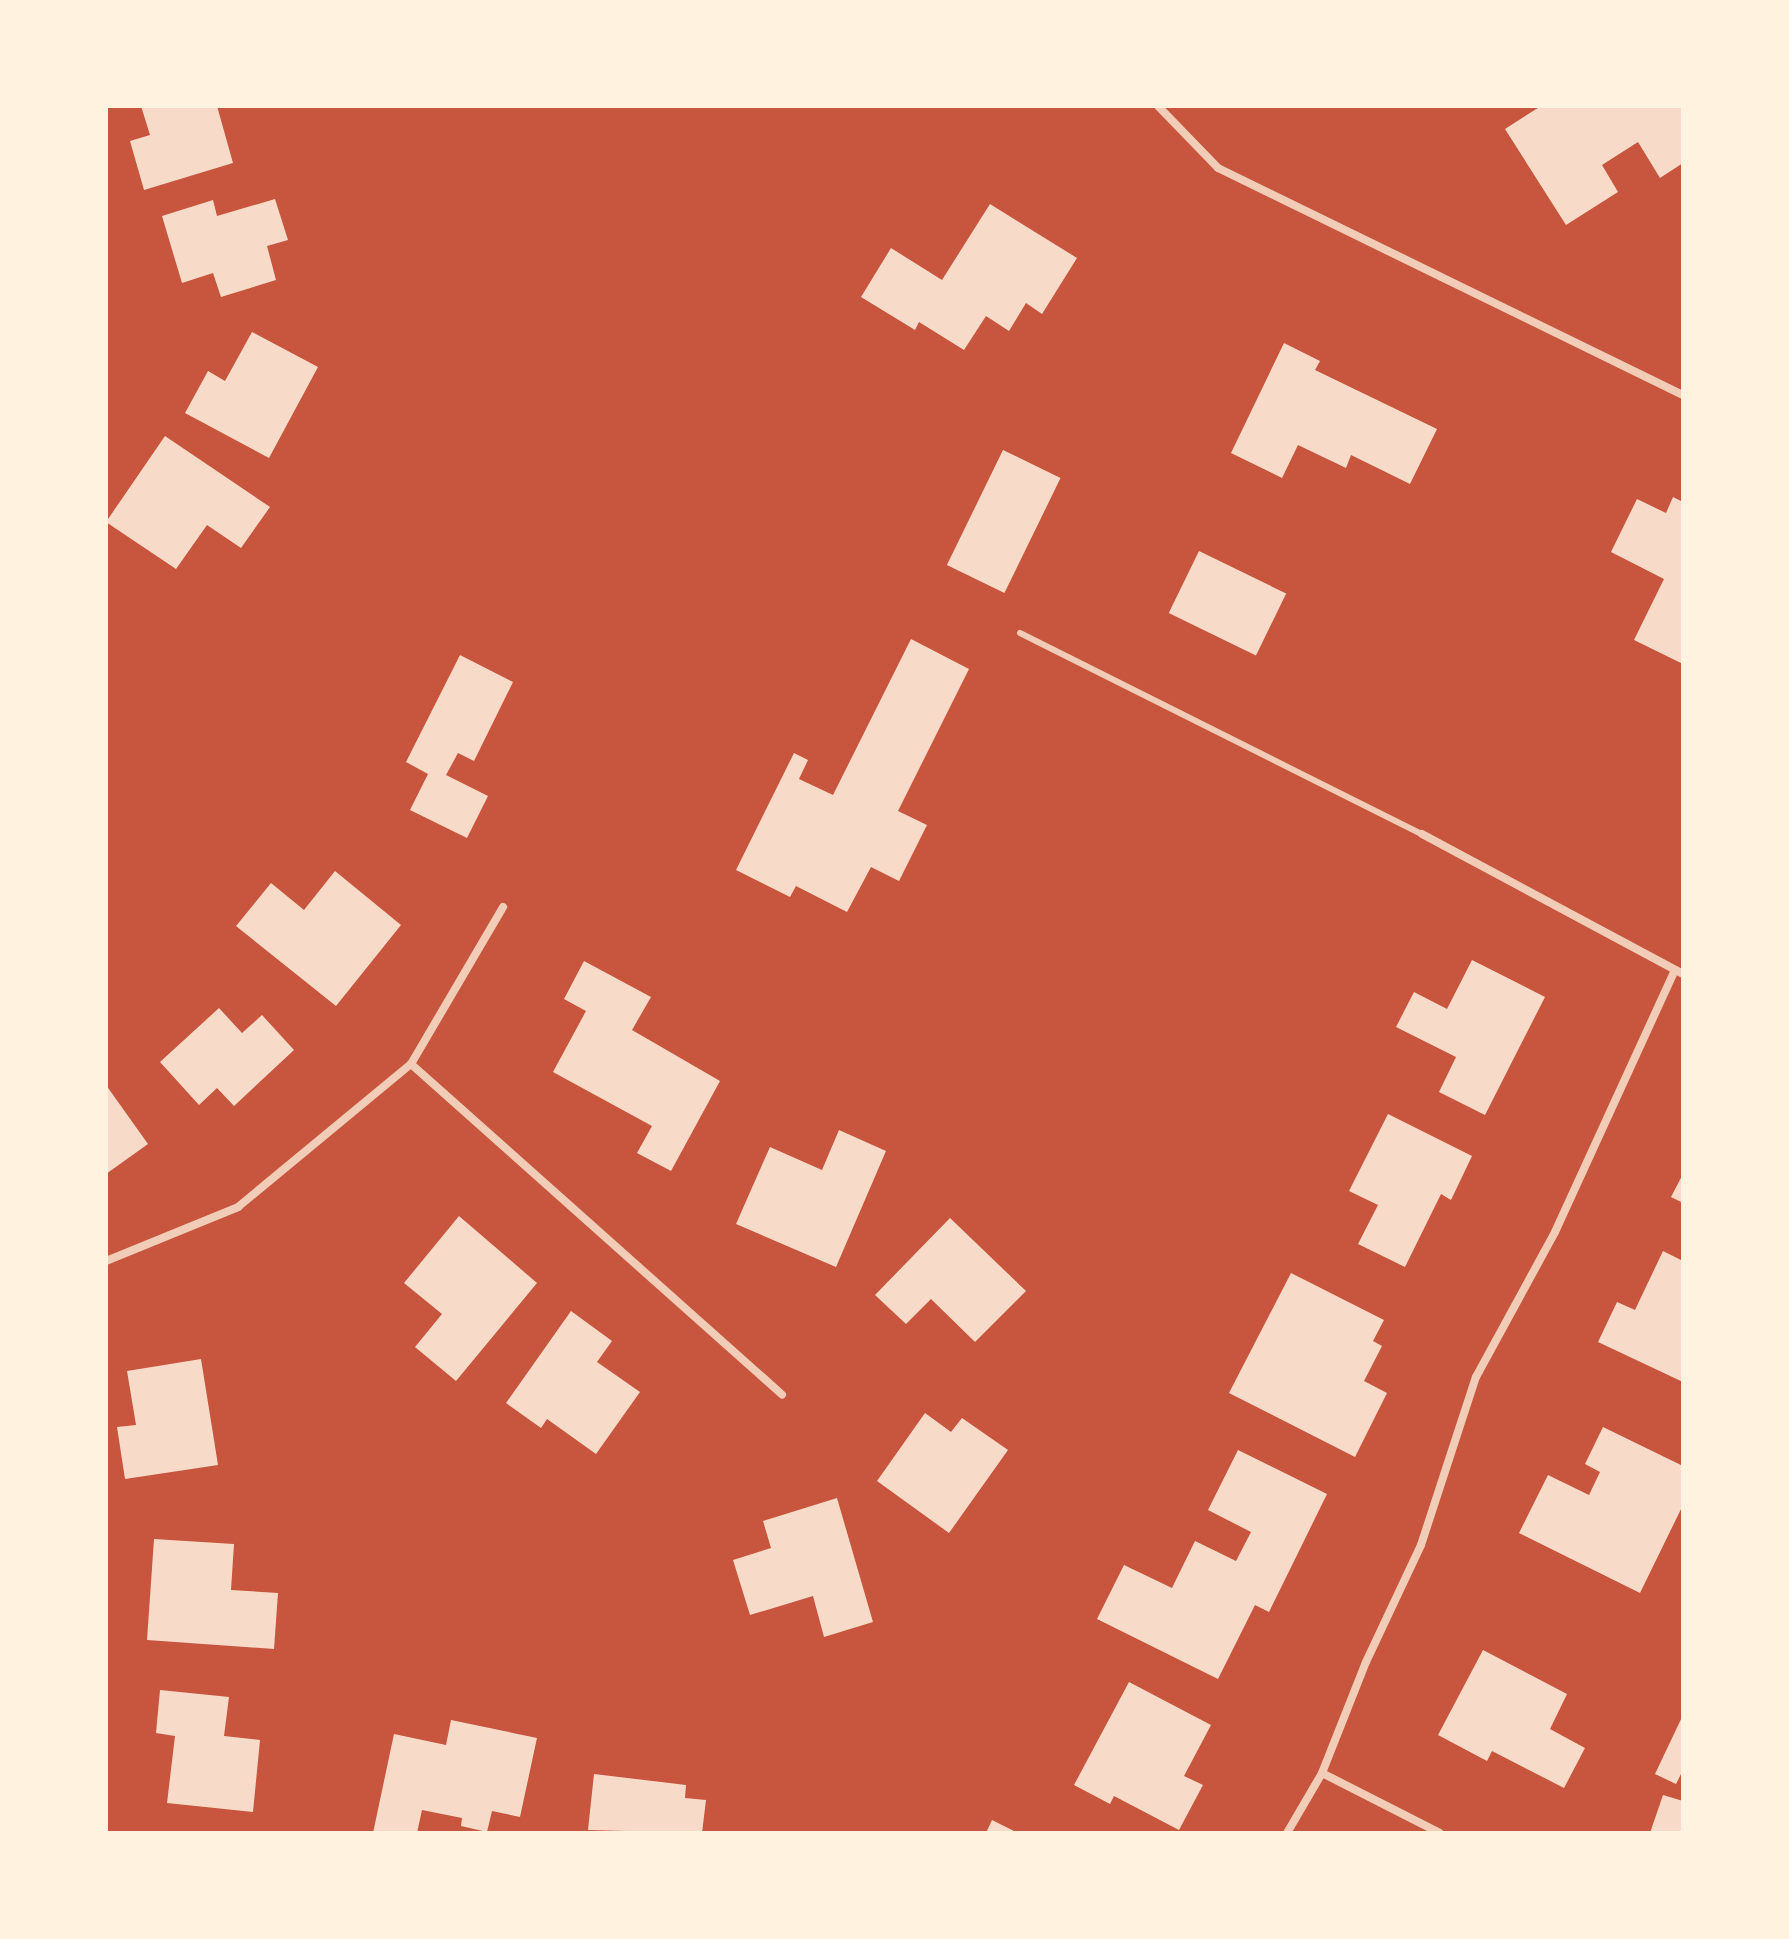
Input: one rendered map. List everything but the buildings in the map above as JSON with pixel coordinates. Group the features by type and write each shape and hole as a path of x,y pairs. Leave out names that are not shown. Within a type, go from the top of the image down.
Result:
{"street":[{"path":"1158,106 1218,168 1683,395"},
{"path":"1287,1833 1322,1773 1366,1662 1421,1545 1476,1377 1555,1232 1679,972 1422,834"},
{"path":"106,1261 238,1207 411,1064 503,907"},
{"path":"411,1064 782,1394"},
{"path":"1322,1773 1440,1833"}],"lane":[{"path":"1020,633 1422,834"}]}
